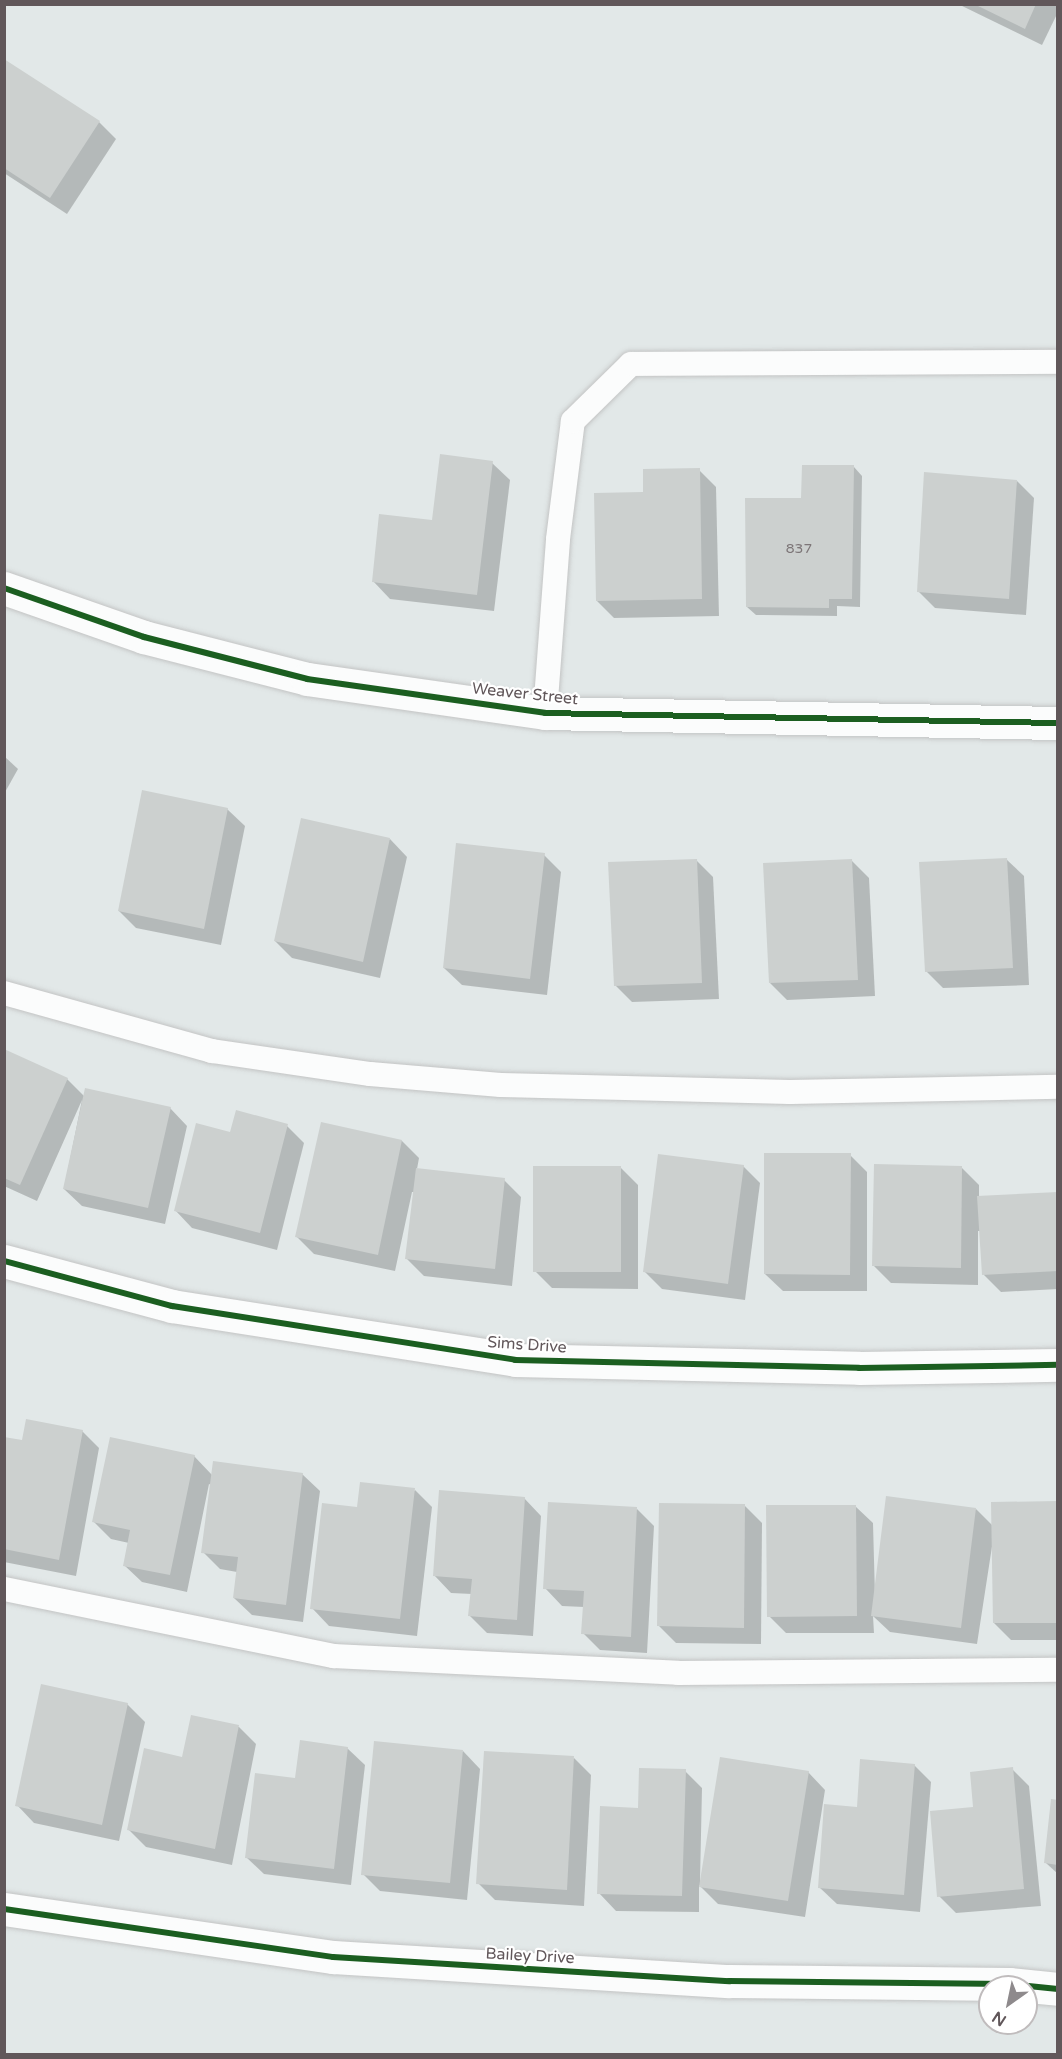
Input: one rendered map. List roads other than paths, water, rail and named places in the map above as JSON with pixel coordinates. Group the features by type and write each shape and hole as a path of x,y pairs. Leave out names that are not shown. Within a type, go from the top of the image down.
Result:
{"street":[{"name":"Weaver Street","path":"4,588 144,637 306,680 544,712 1058,723"},
{"name":"Sims Drive","path":"4,1261 172,1306 515,1360 859,1368 1058,1365"},
{"name":"Bailey Drive","path":"4,1909 333,1957 729,1981 1009,1984 1058,1989"}],"lane":[{"path":"544,712 558,539 573,421 631,364 1058,362"},
{"path":"4,993 212,1051 370,1074 501,1084 790,1092 1058,1087"},
{"path":"4,1589 333,1656 678,1673 1058,1670"}]}
